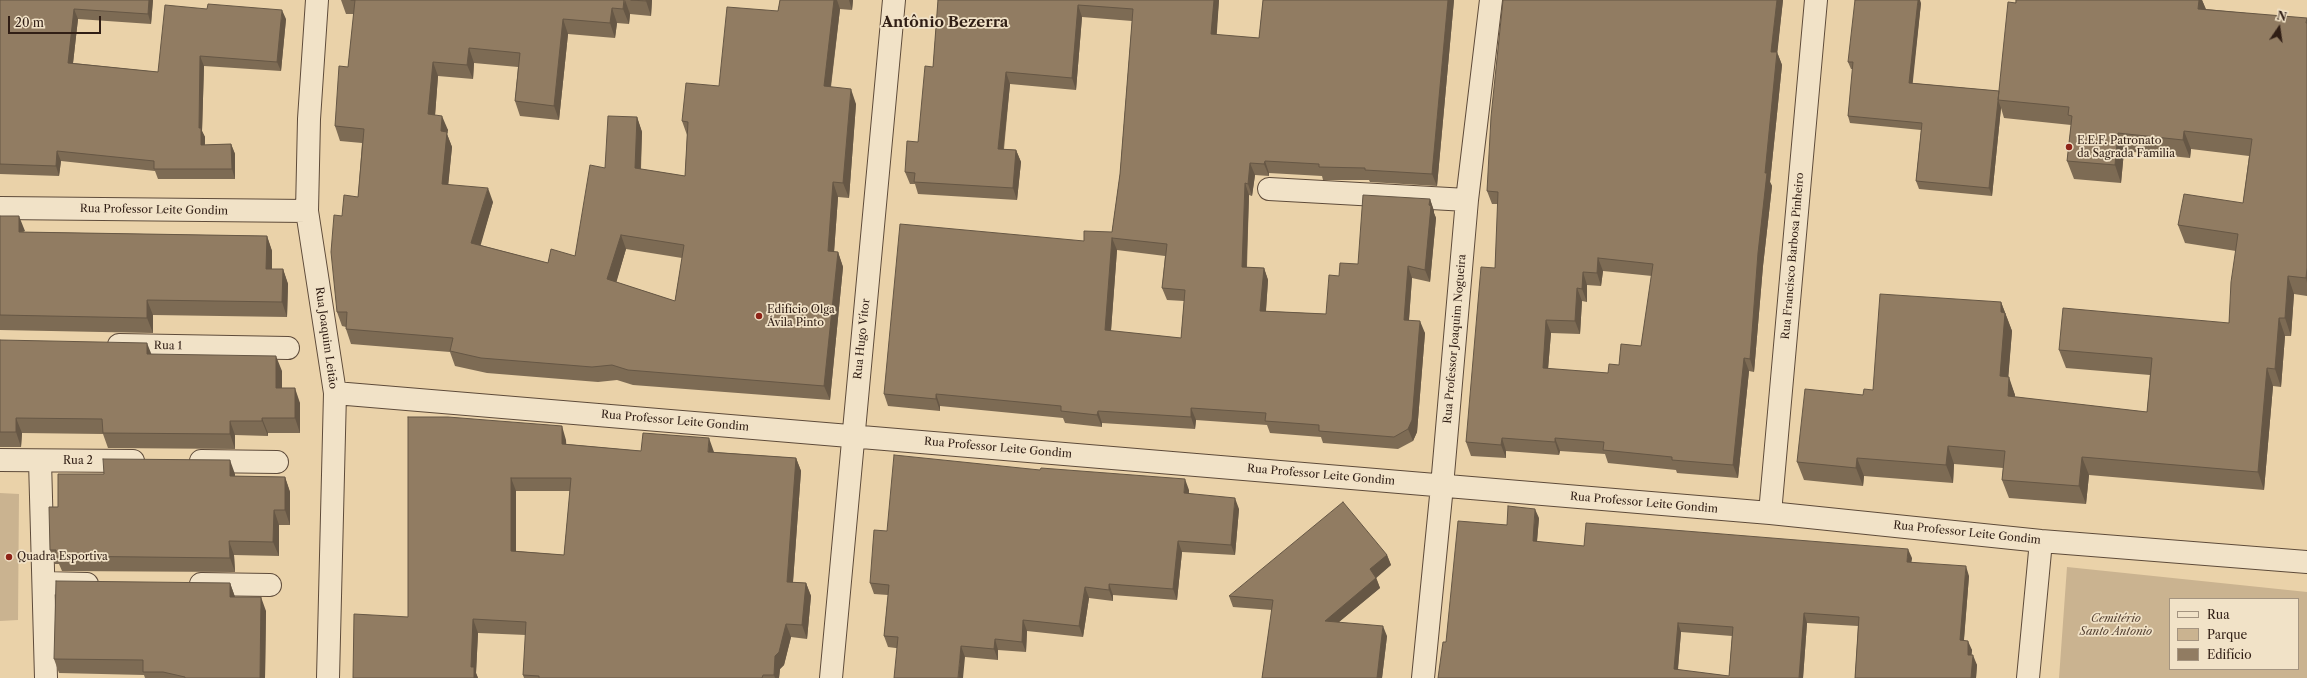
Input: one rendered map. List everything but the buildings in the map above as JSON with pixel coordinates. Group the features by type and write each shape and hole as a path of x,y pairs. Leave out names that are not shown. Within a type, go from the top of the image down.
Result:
{"street":[{"name":"Rua Joaquim Leitão","path":"317,0 309,119 307,211 335,393 328,678"},
{"name":"Rua Hugo Vítor","path":"831,678 853,435 874,229 894,0"},
{"name":"Rua Professor Joaquim Nogueira","path":"1423,678 1442,486 1467,200 1491,0"},
{"name":"Rua Francisco Barbosa Pinheiro","path":"1770,513 1816,0"},
{"path":"1269,188 1467,200"},
{"name":"Rua Professor Leite Gondim","path":"0,208 307,211"},
{"name":"Rua 1","path":"101,345 288,348"},
{"name":"Rua Professor Leite Gondim","path":"335,393 853,435 1770,513 2041,541 2307,562"},
{"name":"Rua 2","path":"0,460 151,461"},
{"path":"40,461 46,678"},
{"path":"182,461 277,462"},
{"path":"2028,678 2041,541"},
{"path":"44,583 106,584"},
{"path":"184,584 270,585"}],"green space":[{"name":"Quadra Esportiva","path":"0,493 19,494 18,620 0,621"},
{"name":"Cemitério Santo Antonio","path":"2067,567 2307,592 2307,678 2059,678"}],"place":[{"name":"E.E.F. Patronato da Sagrada Familia","path":"2069,147"},
{"name":"Edifício Olga Ávila Pinto","path":"759,316"},
{"name":"Quadra Esportiva","path":"9,557"}],"district":[{"name":"Antônio Bezerra","path":"945,23"}]}
